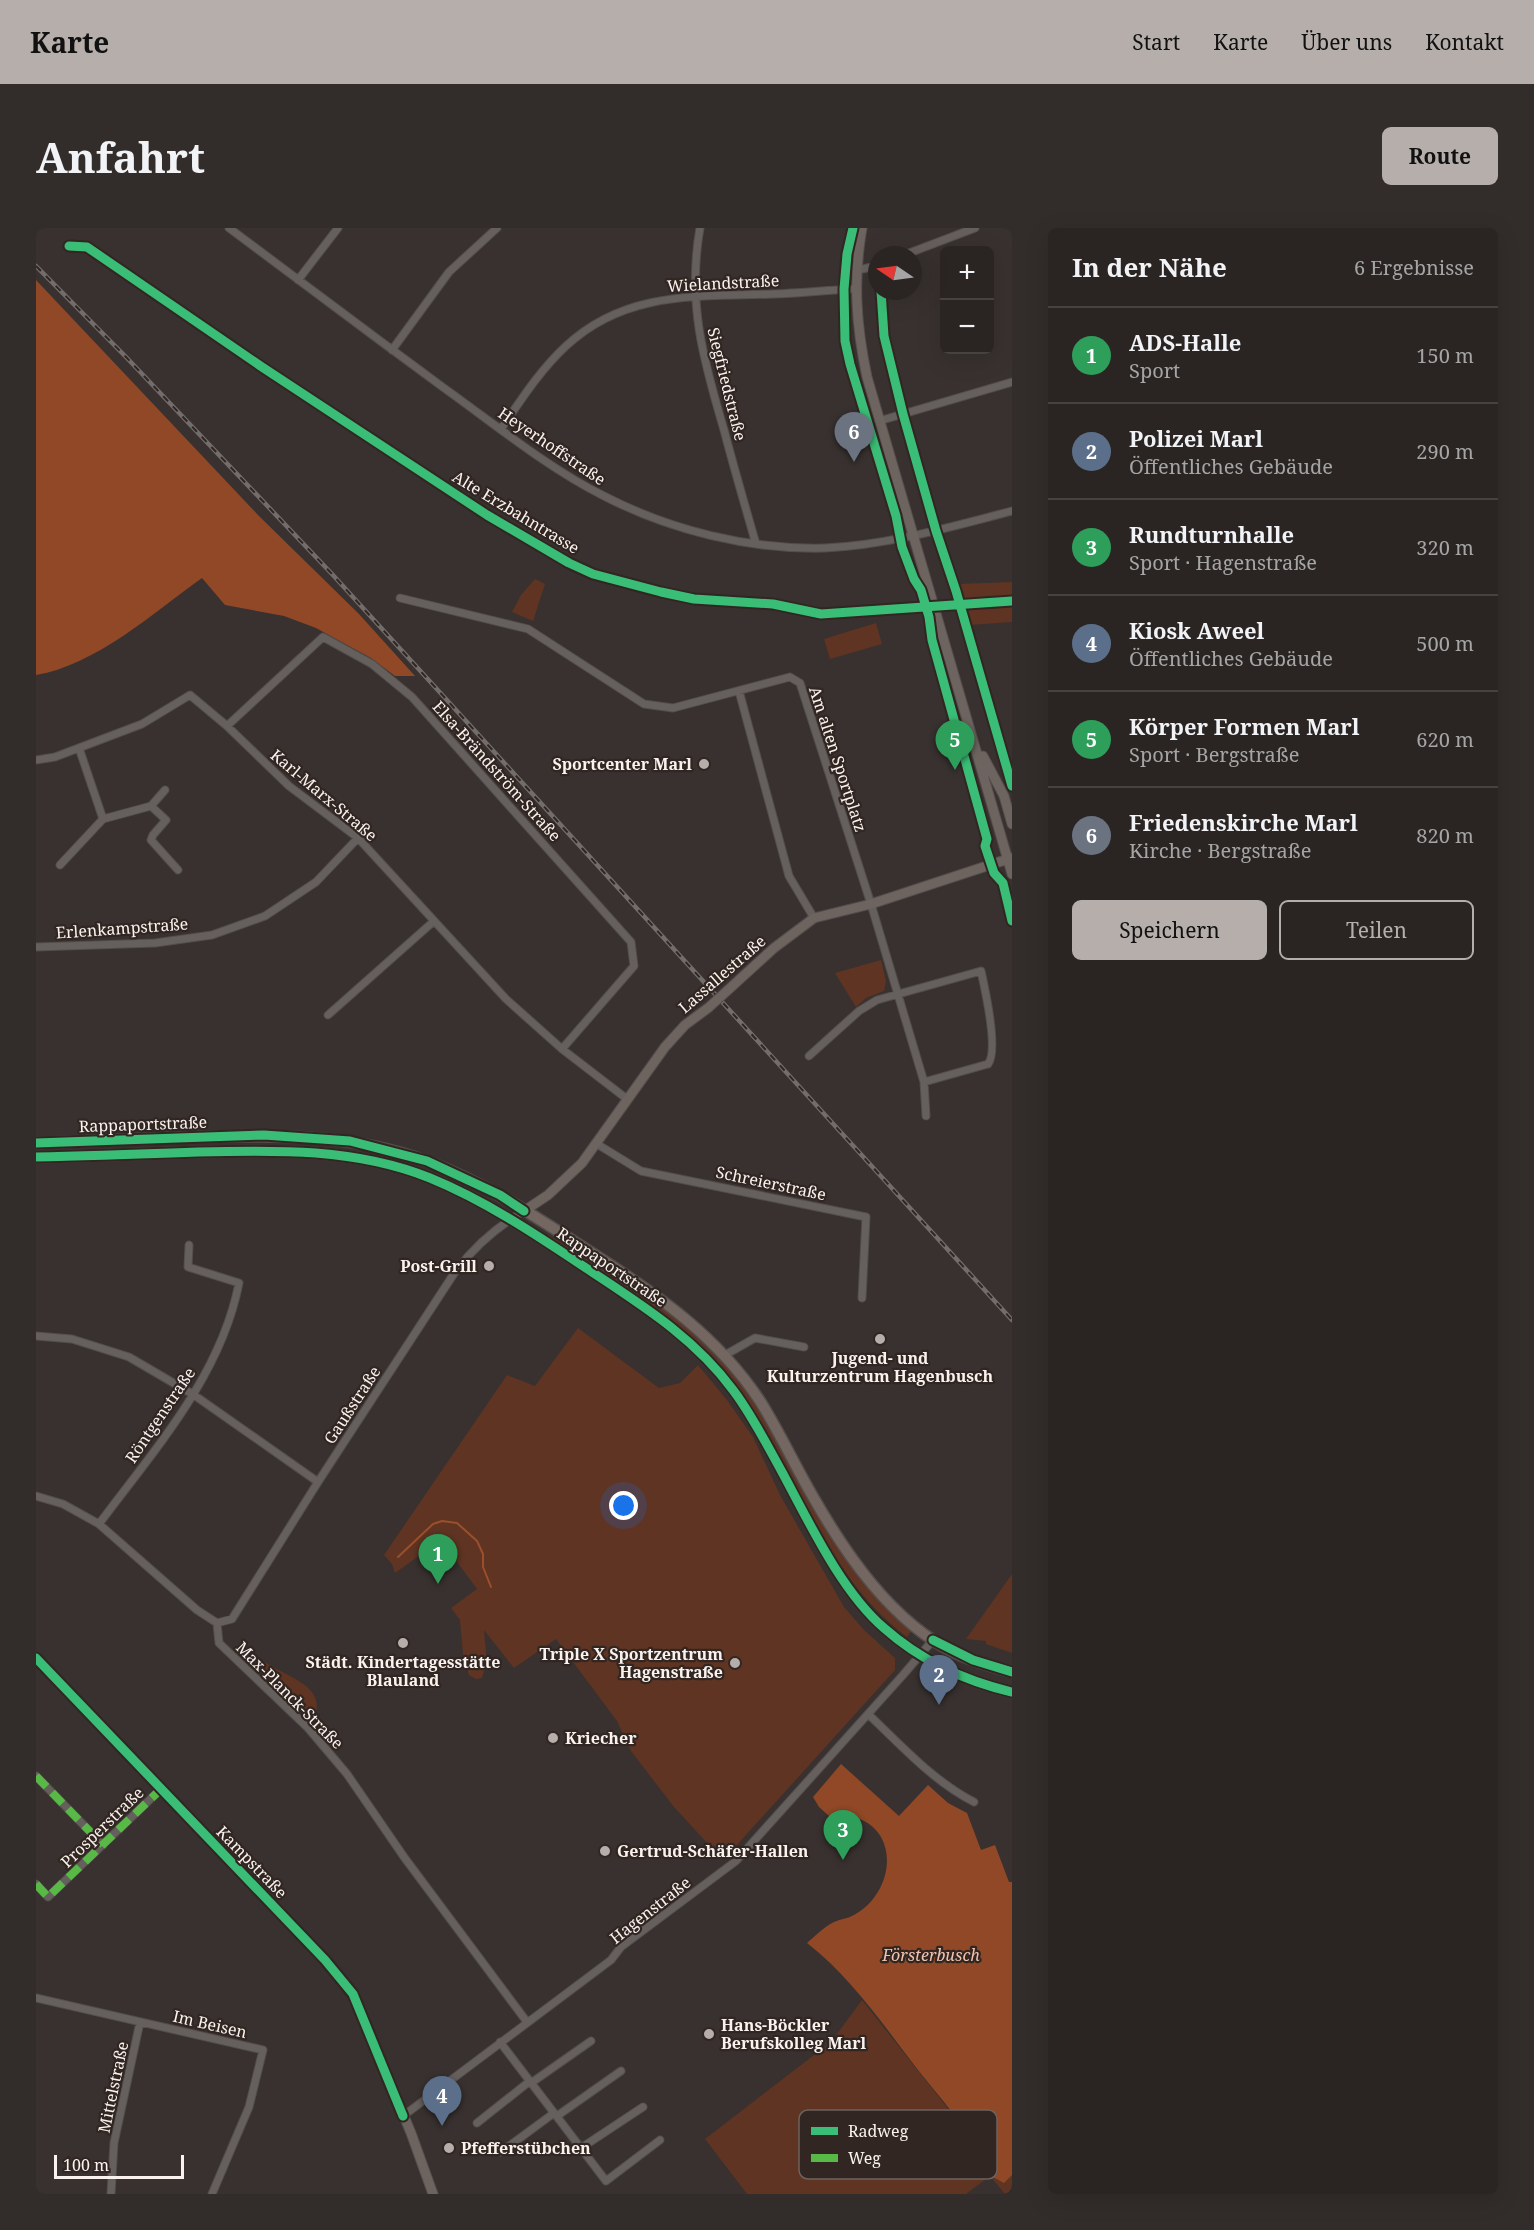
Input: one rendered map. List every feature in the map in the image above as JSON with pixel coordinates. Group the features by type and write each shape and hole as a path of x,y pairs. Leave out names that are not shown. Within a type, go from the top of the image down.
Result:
{"main road":[{"name":"Rappaportstraße","path":"36,1143 264,1134 350,1141 427,1161 500,1195 647,1289 702,1332 725,1355 761,1403 844,1548 888,1602 933,1640 973,1660 1012,1672"},
{"name":"Rappaportstraße","path":"36,1157 296,1150 346,1156 391,1165 429,1177 488,1204 666,1321 702,1353 734,1390 843,1579 884,1628 921,1655 974,1681 1012,1692"}],"street":[{"name":"Heyerhoffstraße","path":"229,228 501,429 600,495 636,512 695,532 756,544 825,548 886,542 1012,512"},
{"path":"298,280 338,228"},
{"path":"392,350 449,272 497,228"},
{"name":"Siegfriedstraße","path":"700,228 696,253 695,296 699,335 708,376 756,544"},
{"path":"862,228 856,289 857,323 862,354 879,421 915,536 1010,859 1012,873"},
{"path":"922,248 975,228"},
{"path":"857,270 868,268"},
{"name":"Wielandstraße","path":"501,429 540,373 566,345 588,328 615,312 649,301 695,296 856,289"},
{"path":"879,421 1011,384"},
{"name":"Am alten Sportplatz","path":"400,598 528,629 644,704 673,708 790,677 800,682 861,877 872,904 924,1082 926,1116"},
{"name":"Elsa-Brändström-Straße","path":"227,726 323,637 372,663 412,697 631,942 634,966 562,1049"},
{"path":"739,691 789,876 814,918"},
{"name":"Karl-Marx-Straße","path":"79,748 142,724 190,695 227,726 289,786 358,838 506,999 562,1049 627,1099"},
{"path":"974,738 1004,796 1012,824"},
{"path":"36,760 55,757 79,748 103,819"},
{"path":"60,865 103,819 151,806 165,790"},
{"path":"151,806 166,820 151,840 178,870"},
{"name":"Erlenkampstraße","path":"36,947 155,943 212,935 266,916 316,882 358,838"},
{"name":"Lassallestraße","path":"524,1211 548,1195 582,1163 664,1047 685,1025 708,1008 774,948 814,918 872,904 1010,859"},
{"path":"328,1015 434,921"},
{"path":"809,1056 859,1011 877,1000 981,970 993,1045 992,1058 988,1064 924,1082"},
{"name":"Schreierstraße","path":"597,1144 641,1171 866,1216 862,1298"},
{"name":"Gaußstraße","path":"217,1623 232,1619 454,1272 498,1227 524,1211"},
{"name":"Röntgenstraße","path":"99,1524 194,1395 217,1350 235,1306 239,1283 188,1268 189,1245"},
{"path":"36,1336 72,1339 129,1357 194,1395 318,1482"},
{"path":"725,1355 755,1338 804,1347"},
{"path":"36,1496 63,1504 99,1524 197,1610 217,1623"},
{"name":"Max-Planck-Straße","path":"217,1623 219,1643 308,1728 347,1774 404,1857 527,2022"},
{"name":"Hagenstraße","path":"403,2116 611,1960 621,1947 736,1861 933,1640"},
{"name":"Kampstraße","path":"36,1658 325,1960 353,1994 433,2194"},
{"path":"868,1714 951,1790 974,1802"},
{"path":"36,1776 103,1845"},
{"name":"Prosperstraße","path":"36,1884 48,1897 161,1789"},
{"name":"Im Beisen","path":"36,1998 263,2050 249,2107 212,2194"},
{"name":"Mittelstraße","path":"111,2194 114,2143 140,2022"},
{"path":"477,2122 591,2041"},
{"path":"500,2042 606,2181 660,2140"},
{"path":"501,2152 621,2071"},
{"path":"581,2148 643,2107"}],"shaded area":[{"path":"535,579 545,584 533,621 512,612 521,595"},
{"path":"1012,582 1012,622 969,625 957,584"},
{"path":"876,623 882,644 830,659 824,639"},
{"path":"881,960 886,981 884,991 866,998 856,1007 835,973"},
{"path":"549,1235 625,1282 673,1316 718,1355 763,1416 819,1518 840,1551 868,1587 912,1630 907,1637 870,1602 838,1562 758,1418 736,1384 714,1358 666,1316 548,1237"},
{"name":"Triple X Sportzentrum Hagenstraße","path":"578,1328 659,1388 680,1383 698,1365 753,1437 780,1495 844,1607 864,1630 895,1658 895,1670 737,1845 721,1858 674,1807 631,1751 617,1721 556,1639 514,1668 484,1630 487,1662 482,1678 476,1679 469,1675 463,1654 460,1620 451,1608 477,1589 441,1540 395,1573 392,1564 384,1555 507,1375 535,1386"},
{"path":"1012,1574 1012,1653 986,1644 986,1641 966,1639"},
{"path":"265,1662 304,1684 311,1691 316,1700 317,1710 312,1722 257,1669"},
{"path":"862,2000 949,2110 799,2110 799,2179 986,2179 966,2194 747,2194 705,2139 831,2042"},
{"path":"1012,2174 1012,2194 1005,2194 992,2179 997,2179 997,2175"}],"green space":[{"path":"36,280 259,516 359,614 415,676 395,676 371,658 316,628 284,616 225,605 202,578 102,649 80,661 36,675"},
{"name":"Försterbusch","path":"841,1764 899,1816 928,1785 948,1803 967,1813 981,1850 995,1845 1009,1882 1012,1882 1012,2175 1004,2183 997,2179 997,2110 950,2110 866,2003 838,1971 807,1943 829,1925 864,1909 872,1901 883,1881 887,1859 881,1837 871,1825 865,1821 844,1816 829,1816 819,1807 813,1797"}],"waterway":[{"path":"398,1557 433,1524 442,1521 457,1523 477,1541 483,1554 483,1567 491,1587"}],"railway":[{"path":"36,266 126,357 332,574 1012,1320"}],"marked path":[{"path":"36,1776 103,1845"},
{"path":"36,1884 48,1897 161,1789"}],"cycle path":[{"path":"853,228 847,254 844,289 845,341 850,364 896,516 902,547 914,579 921,590 929,617 932,640 987,839 985,846 994,873 1003,883 1012,921"},
{"name":"Alte Erzbahntrasse","path":"69,246 87,247 262,367 487,515 569,563 593,574 694,599 773,604 821,614 1012,601"},
{"path":"882,300 884,336 903,414 1012,786"},
{"path":"36,1143 264,1135 350,1141 427,1161 500,1195 524,1211"},
{"path":"36,1157 257,1151 345,1156 402,1168 451,1187 491,1208 646,1308 684,1338 718,1371 753,1420 840,1576 868,1613 884,1628 913,1650 944,1668 977,1682 1012,1692"},
{"path":"933,1640 973,1660 1012,1672"},
{"path":"36,1658 325,1960 353,1994 403,2116"}],"place":[{"name":"Friedenskirche Marl","path":"854,462"},
{"name":"Sportcenter Marl","path":"704,764"},
{"name":"Körper Formen Marl","path":"955,770"},
{"name":"Post-Grill","path":"489,1266"},
{"name":"Jugend- und Kulturzentrum Hagenbusch","path":"880,1339"},
{"name":"ADS-Halle","path":"438,1584"},
{"name":"Städt. Kindertagesstätte Blauland","path":"403,1643"},
{"name":"Triple X Sportzentrum Hagenstraße","path":"735,1663"},
{"name":"Polizei Marl","path":"939,1705"},
{"name":"Kriecher","path":"553,1738"},
{"name":"Gertrud-Schäfer-Hallen","path":"605,1851"},
{"name":"Rundturnhalle","path":"843,1860"},
{"name":"Hans-Böckler Berufskolleg Marl","path":"709,2034"},
{"name":"Kiosk Aweel","path":"442,2126"},
{"name":"Pfefferstübchen","path":"449,2148"}]}
